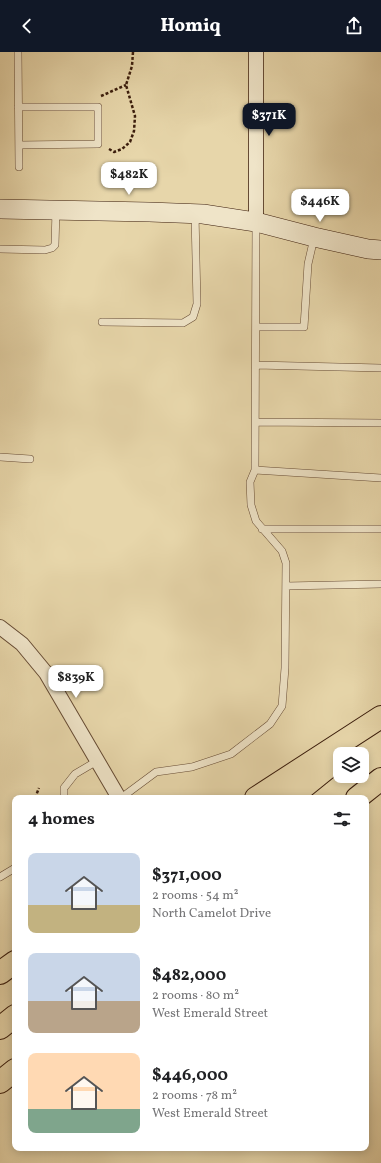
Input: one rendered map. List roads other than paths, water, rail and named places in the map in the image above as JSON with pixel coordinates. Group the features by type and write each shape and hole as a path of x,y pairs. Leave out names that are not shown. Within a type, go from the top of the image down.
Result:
{"highway":[{"path":"261,795 381,717"},
{"path":"355,747 381,726"},
{"path":"294,795 333,764"},
{"path":"362,795 381,779"},
{"path":"0,973 12,964"},
{"path":"0,1028 12,1018"},
{"path":"0,1082 12,1072"}],"main road":[{"path":"0,209 194,214 256,222 314,237 368,249 381,250"}],"street":[{"path":"256,52 256,222"},
{"path":"0,627 22,644 46,673 118,795"}],"lane":[{"path":"18,52 19,167"},
{"path":"18,107 98,107 98,144 19,145"},
{"path":"0,250 45,250 52,248 55,245 56,210"},
{"path":"102,322 183,323 193,317 197,304 194,214"},
{"path":"124,795 156,772 192,767 231,754 270,724 282,706 285,668 286,563 282,551 256,521 251,505 250,482 255,470 256,422 256,222"},
{"path":"256,327 304,327 308,264 314,237"},
{"path":"256,365 381,368"},
{"path":"256,422 381,423"},
{"path":"0,457 30,459"},
{"path":"255,470 381,478"},
{"path":"262,528 381,528"},
{"path":"286,586 381,584"},
{"path":"64,795 64,788 76,774 97,761"},
{"path":"0,877 12,870"}]}
